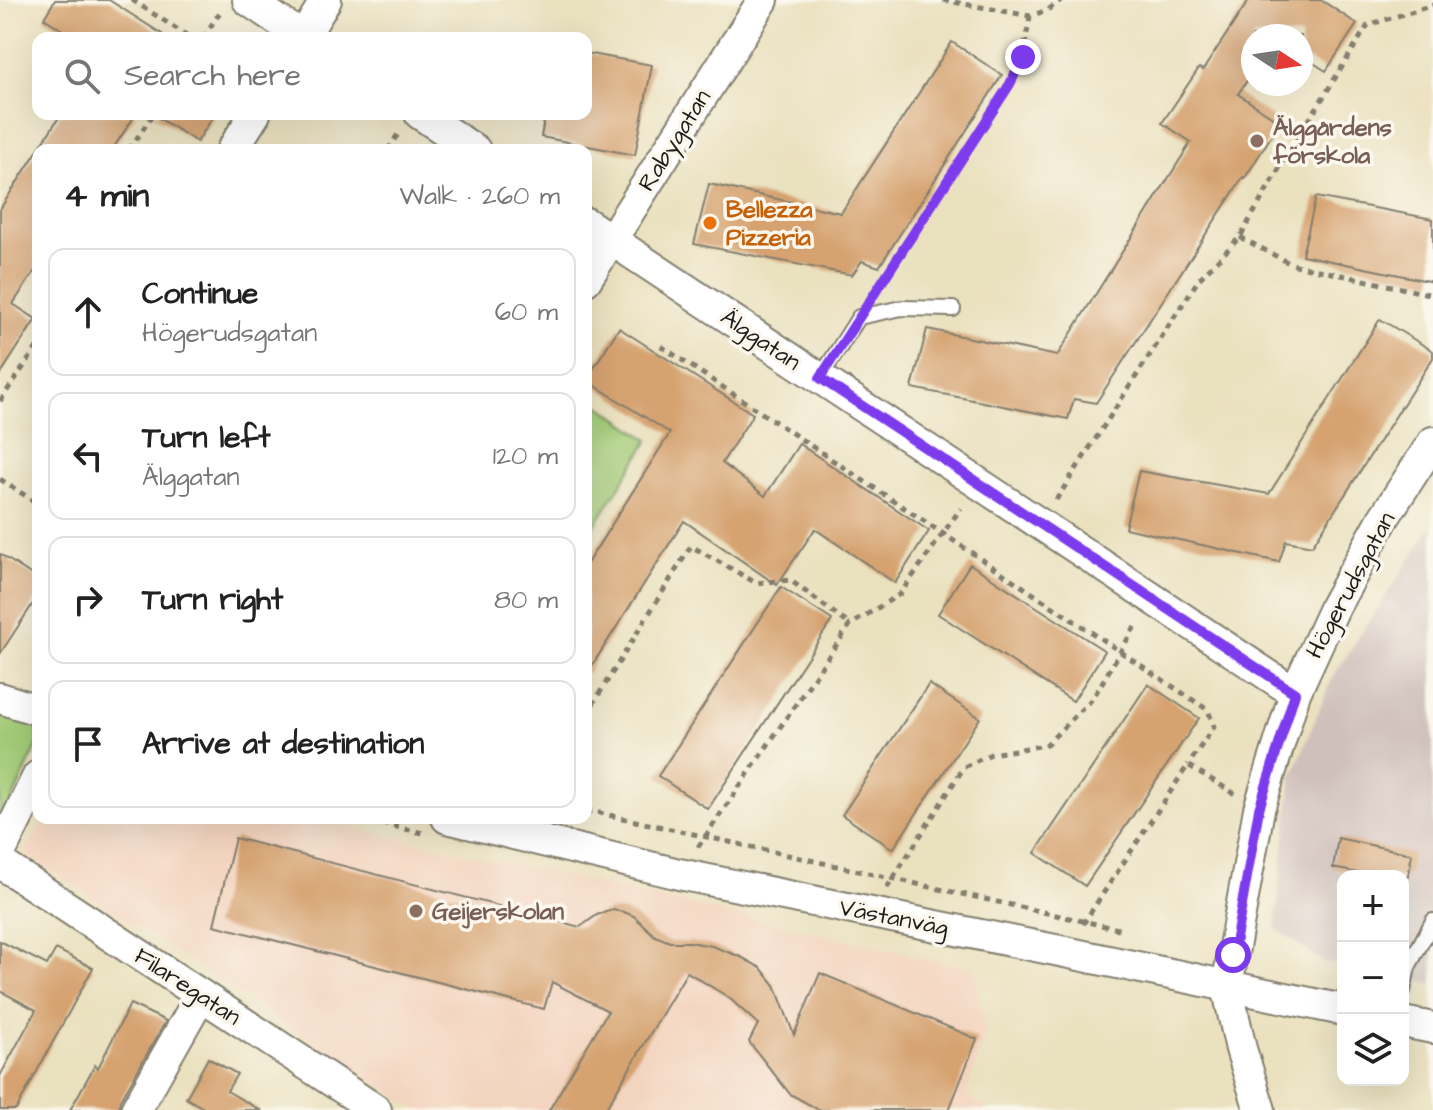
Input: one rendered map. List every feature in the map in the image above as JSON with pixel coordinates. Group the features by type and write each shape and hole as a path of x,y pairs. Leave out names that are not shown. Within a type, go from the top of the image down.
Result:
{"street":[{"path":"248,0 294,32"},
{"path":"307,32 326,0"},
{"name":"Rabygatan","path":"592,256 598,231 763,0"},
{"path":"236,144 251,120"},
{"path":"429,120 466,144"},
{"name":"Älggatan","path":"598,231 1295,693"},
{"name":"Högerudsgatan","path":"1260,1110 1241,1049 1227,986 1259,809 1295,693 1335,606 1383,519 1433,442"},
{"path":"0,698 32,708"},
{"path":"0,853 32,788"},
{"name":"Västanväg","path":"472,824 679,874 1337,1009"},
{"name":"Filaregatan","path":"0,863 371,1108"},
{"path":"136,1110 201,995"},
{"path":"1409,1023 1433,1028"}],"lane":[{"path":"820,378 859,317 902,308 953,309"},
{"path":"1409,965 1433,921"}],"path":[{"path":"132,0 182,32"},
{"path":"207,32 228,0"},
{"path":"943,0 1030,16 1048,10 1061,0"},
{"path":"1041,524 1199,279 1240,237 1368,25 1433,5"},
{"path":"859,317 1010,84 1023,57 1030,16"},
{"path":"133,144 149,120"},
{"path":"1240,237 1291,264 1433,295"},
{"path":"661,346 1208,710 1214,727 1065,952"},
{"path":"0,401 32,355"},
{"path":"0,479 32,500"},
{"path":"679,874 850,625 900,594 979,483"},
{"path":"592,705 691,546 756,583 790,580 850,625"},
{"path":"872,913 964,767 991,754 1046,745 1093,698 1152,599"},
{"path":"1188,765 1259,809"},
{"path":"592,811 1129,931"}],"shaded area":[{"path":"1433,524 1433,983 1409,979 1409,870 1337,870 1337,965 1324,962 1275,928 1292,777 1332,678"},
{"name":"Geijerskolan","path":"41,824 336,824 974,969 986,1030 966,1095 989,1110 417,1110 24,853"}],"green space":[{"path":"592,400 649,440 592,530"},
{"path":"0,714 32,723 32,757 0,826"}],"building":[{"path":"55,0 109,0 159,32 66,32 44,18"},
{"path":"1249,0 1321,0 1357,24 1326,71 1313,63 1313,24 1241,24 1241,90 1238,94 1280,122 1096,403 1074,399 1068,419 912,388 927,329 1057,356 1191,142 1162,123 1199,68 1203,70"},
{"path":"952,42 1002,75 879,267 862,261 852,275 694,244 709,184 841,213"},
{"path":"592,54 652,65 635,155 592,147 592,144 541,137 544,120 592,120"},
{"path":"57,120 132,120 116,144 42,144"},
{"path":"162,120 211,120 197,142"},
{"path":"32,159 32,275 13,304 32,316 32,325 0,375 0,209"},
{"path":"1316,197 1433,219 1433,282 1302,255"},
{"path":"1380,319 1433,351 1433,358 1312,546 1286,541 1279,562 1125,528 1139,471 1269,494"},
{"path":"619,328 753,414 722,463 765,496 799,444 929,531 895,583 815,529 777,585 684,521 592,666 592,556 670,433 592,384 592,371"},
{"path":"0,554 32,575 32,605 0,654"},
{"path":"970,564 1105,651 1073,701 938,614"},
{"path":"781,587 832,620 708,809 658,776"},
{"path":"929,684 980,718 893,849 842,815"},
{"path":"1148,684 1199,718 1085,886 1035,853"},
{"path":"235,838 580,927 597,915 612,910 624,912 634,916 655,936 670,942 712,946 761,968 775,985 794,1035 820,973 977,1039 949,1110 819,1110 790,1094 749,1042 758,1024 728,997 687,972 605,1110 549,1110 608,1011 552,982 544,1009 214,925"},
{"path":"1338,838 1412,854 1409,870 1333,868"},
{"path":"0,941 47,965 56,949 93,968 16,1110 0,1110 0,1076 36,1010 0,991"},
{"path":"130,1004 166,1021 120,1101 118,1110 70,1110 95,1065 98,1068"},
{"path":"208,1058 237,1074 227,1091 260,1110 207,1110 186,1098"}],"place":[{"name":"Älggårdens förskola","path":"1257,141"},
{"name":"Bellezza Pizzeria","path":"710,223"},
{"name":"Geijerskolan","path":"416,911"}],"route":[{"path":"1023,57 1010,84 820,378 1295,693 1259,809 1233,955"}]}
